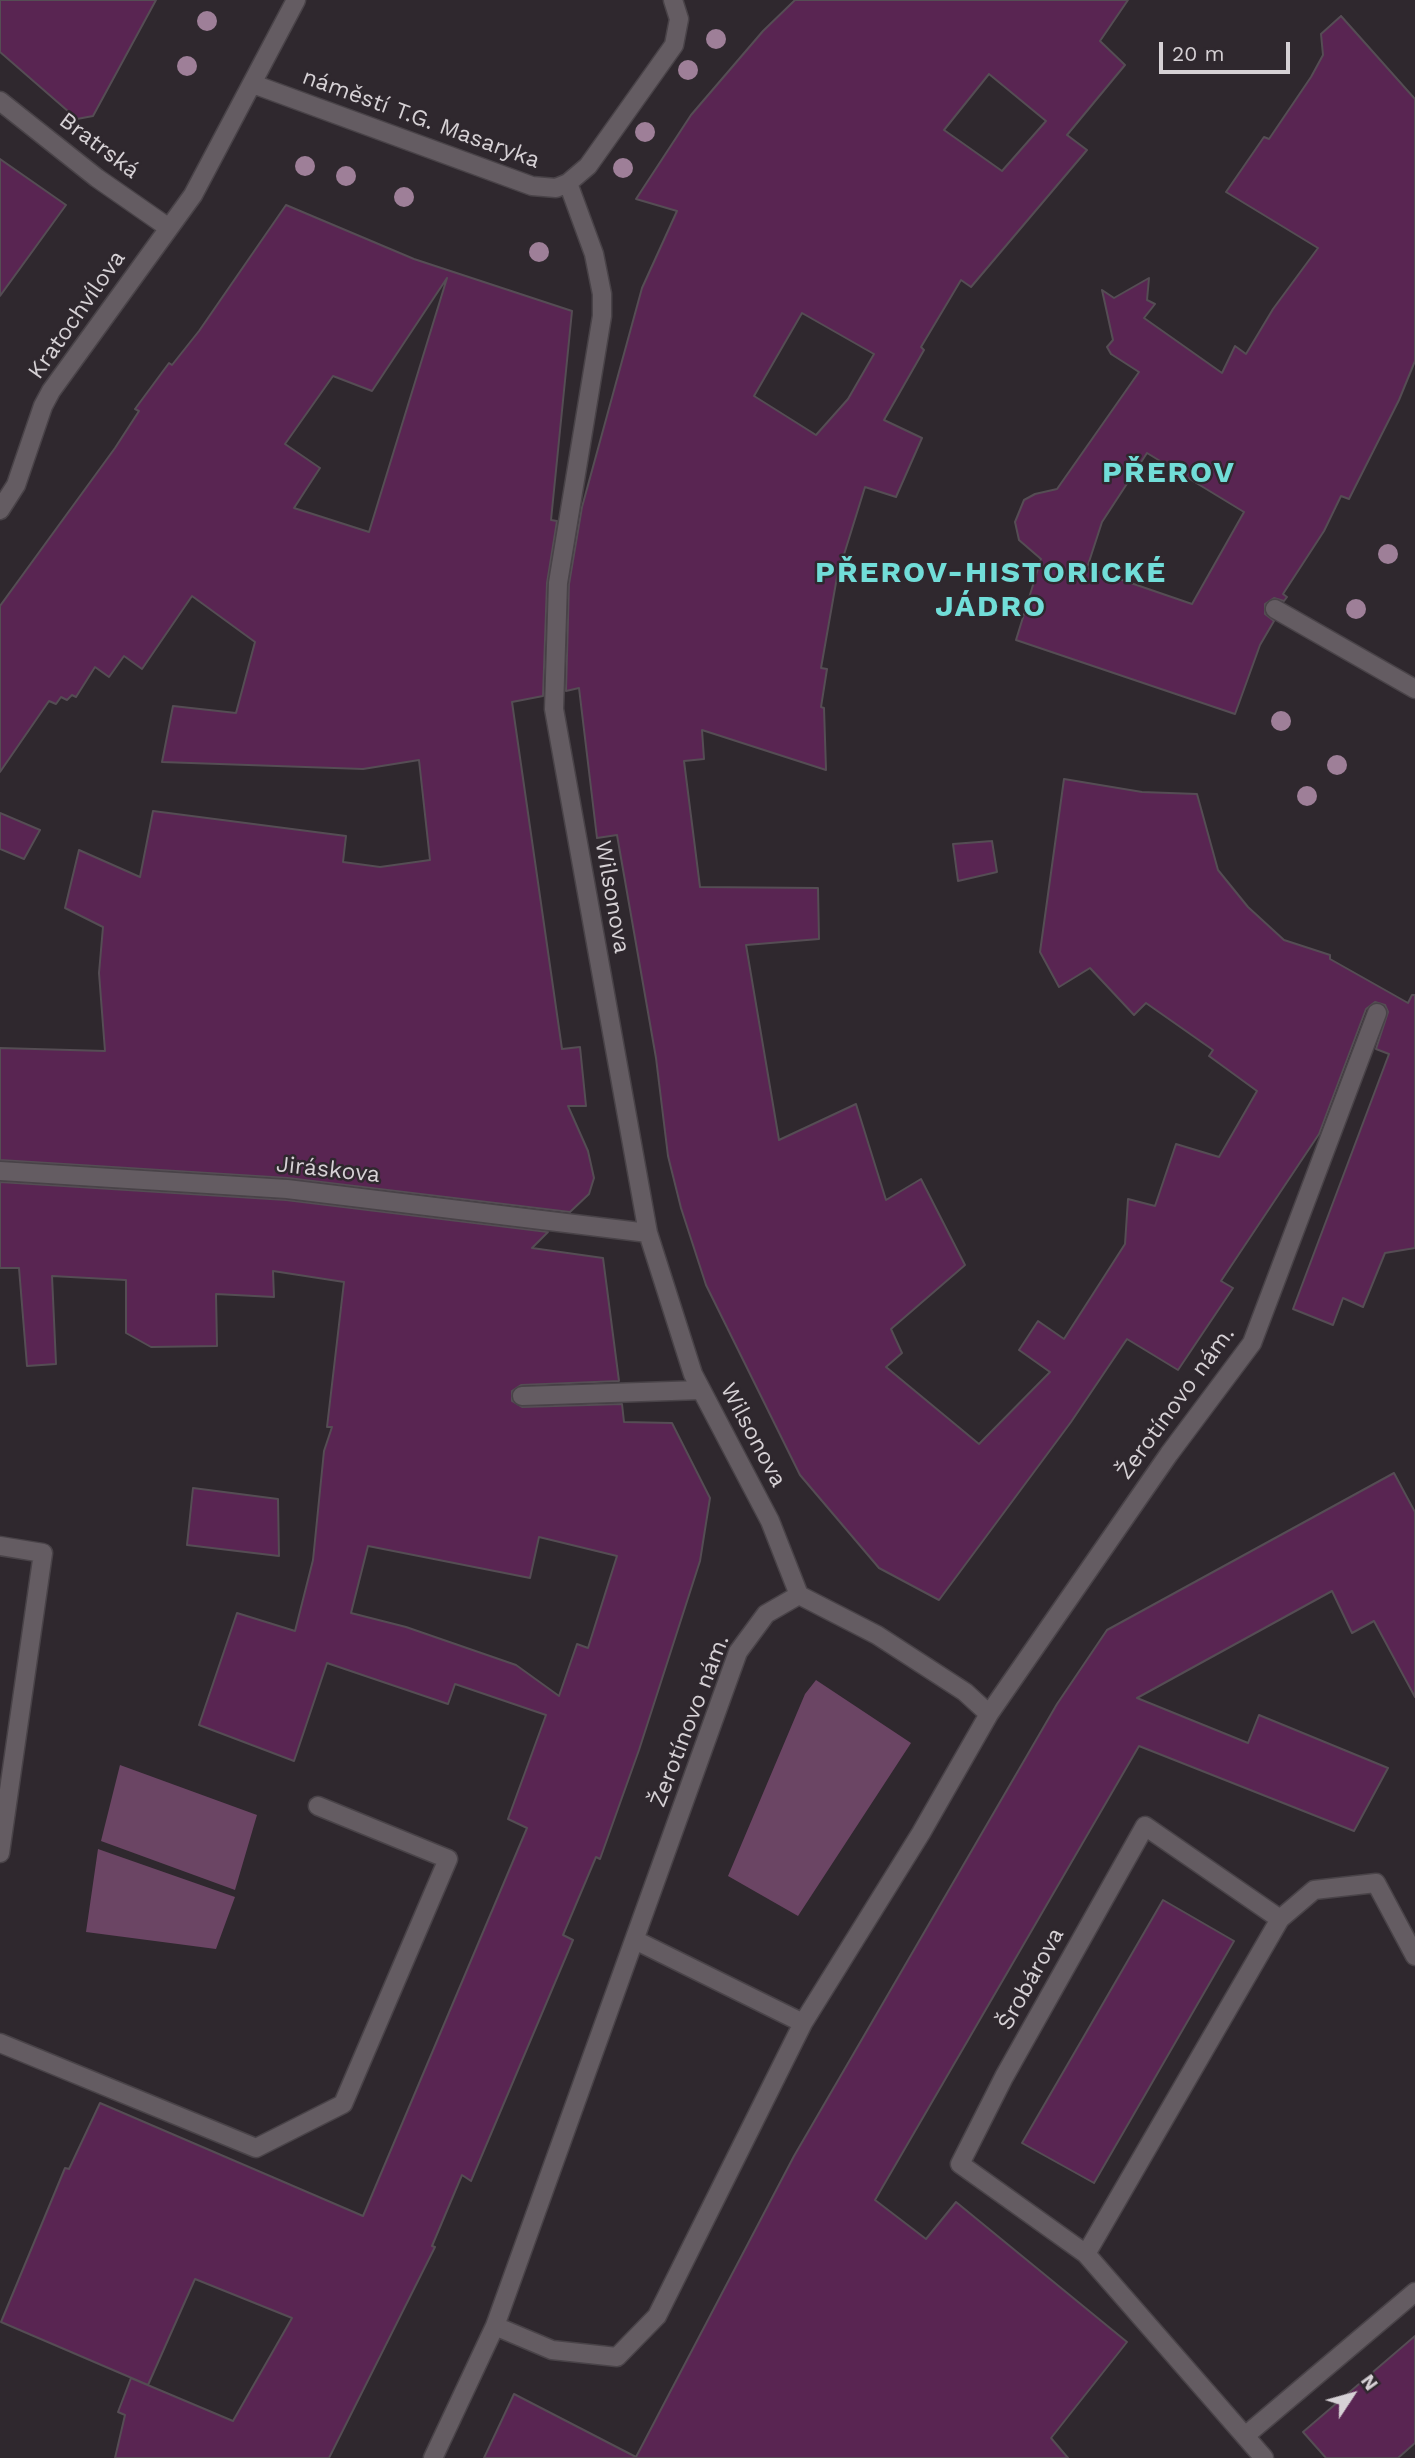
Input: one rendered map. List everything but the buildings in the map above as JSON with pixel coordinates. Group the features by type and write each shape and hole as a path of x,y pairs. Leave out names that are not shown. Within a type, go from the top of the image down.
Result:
{"street":[{"path":"169,228 193,195 296,0"},
{"path":"568,183 598,155 674,45 679,30 679,2"},
{"name":"náměstí T.G. Masaryka","path":"253,84 532,186 544,189 568,183"},
{"name":"Bratrská","path":"0,101 97,178 169,228"},
{"name":"Wilsonova","path":"568,183 594,254 602,294 602,316 558,583 554,709 648,1233 693,1374 770,1521 799,1595"},
{"name":"Kratochvílova","path":"0,510 16,485 51,391 169,228"},
{"path":"1275,609 1408,684"},
{"name":"Žerotínovo nám.","path":"495,2326 552,2350 617,2357 657,2316 803,2023 921,1833 989,1714 1169,1454 1252,1343 1377,1013"},
{"name":"Jiráskova","path":"0,1171 287,1189 648,1233"},
{"path":"522,1395 701,1390"},
{"path":"0,1546 43,1553 0,1853"},
{"path":"799,1595 877,1635 965,1692 989,1714"},
{"name":"Žerotínovo nám.","path":"433,2458 495,2326 738,1652 766,1614 799,1595"},
{"path":"0,2043 256,2148 343,2104 449,1859 318,1806"},
{"name":"Šrobárova","path":"1264,2458 1086,2253 960,2164 1004,2077 1145,1826 1280,1919"},
{"path":"1086,2253 1280,1919 1314,1890 1376,1882 1415,1956"},
{"path":"635,1940 803,2023"},
{"path":"1245,2436 1415,2292"}],"shaded area":[{"path":"816,1680 911,1743 798,1916 728,1876 805,1694"},
{"path":"120,1765 257,1815 235,1890 101,1841"},
{"path":"98,1849 235,1897 216,1949 86,1932"}],"district":[{"name":"PŘEROV","path":"1169,473"},
{"name":"PŘEROV-HISTORICKÉ JÁDRO","path":"991,590"}]}
